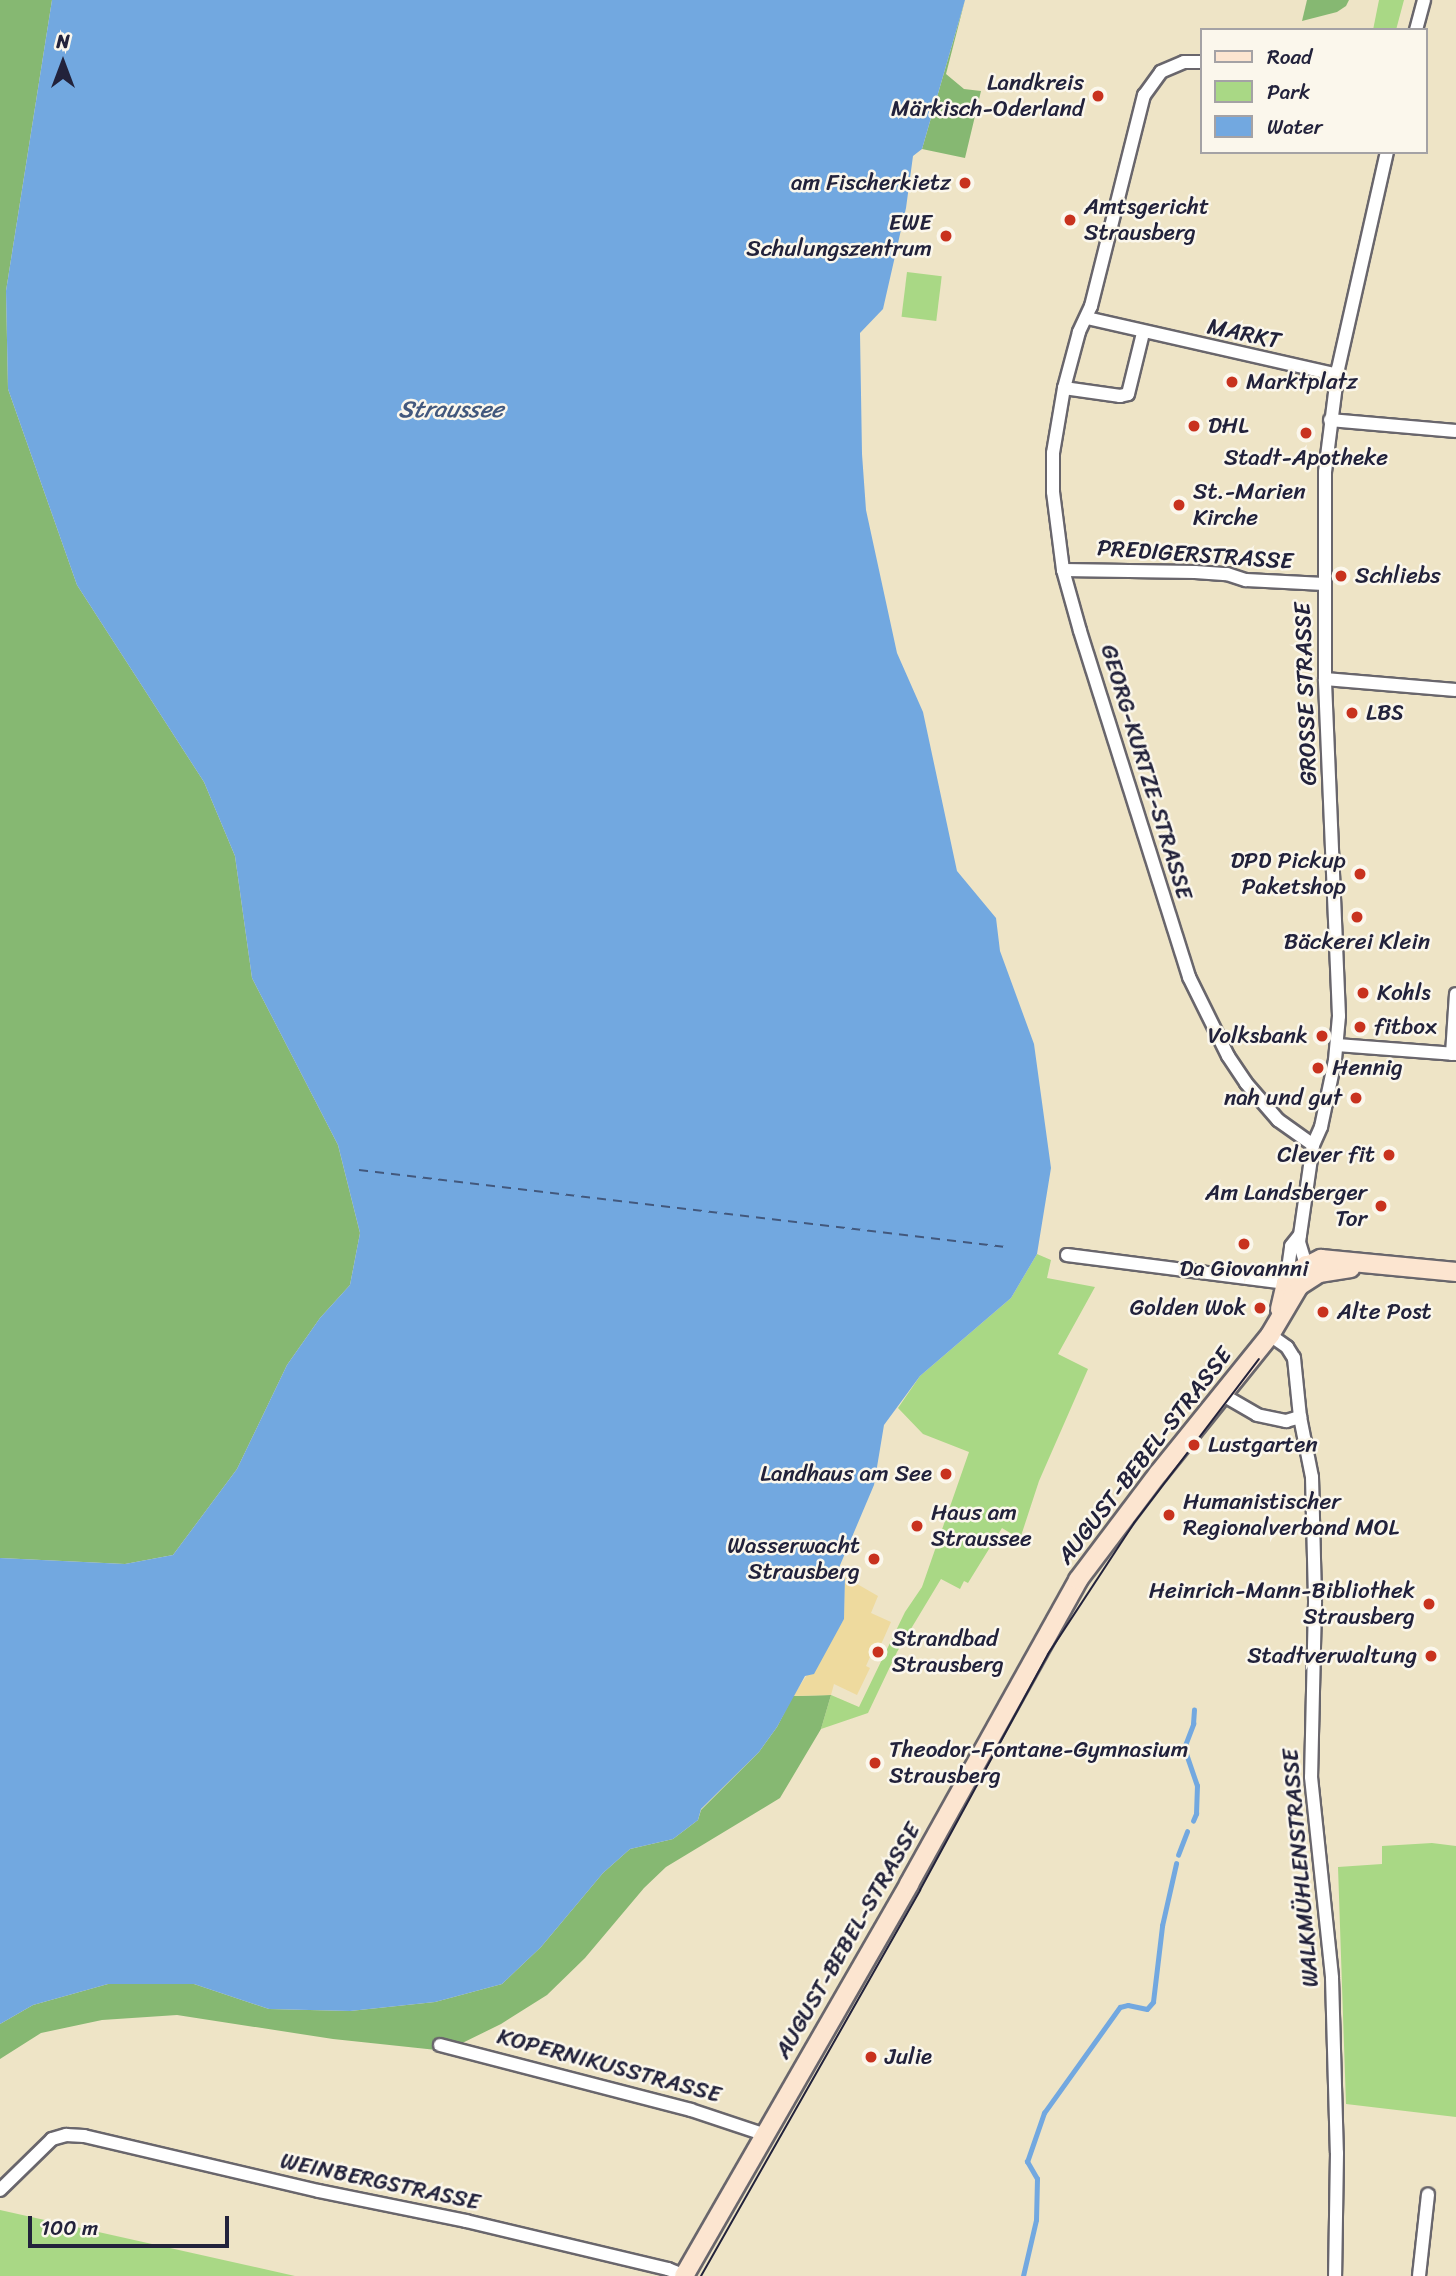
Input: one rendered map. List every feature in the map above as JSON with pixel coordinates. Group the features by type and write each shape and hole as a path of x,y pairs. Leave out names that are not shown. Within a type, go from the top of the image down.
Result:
{"street":[{"path":"1417,28 1424,0"},
{"name":"GEORG-KURTZE-STRASSE","path":"1200,62 1184,62 1161,72 1144,95 1087,318 1064,388 1052,474 1063,570 1189,977 1228,1056 1254,1094 1278,1120 1313,1145"},
{"name":"GROSSE STRASSE","path":"1306,1265 1300,1236 1313,1145 1321,1128 1337,1045 1338,979 1325,679 1325,472 1337,375 1387,154"},
{"name":"MARKT","path":"1087,318 1143,333 1337,375"},
{"path":"1064,388 1120,396 1128,394 1143,333"},
{"path":"1330,419 1456,431"},
{"name":"PREDIGERSTRASSE","path":"1063,570 1125,568 1235,576 1246,580 1324,584"},
{"path":"1325,679 1456,690"},
{"path":"1337,1045 1454,1054 1456,994"},
{"name":"GROSSE STRASSE","path":"1292,1284 1291,1246 1300,1236"},
{"path":"1067,1255 1292,1284 1319,1273 1371,1264"},
{"path":"1306,1265 1327,1258 1456,1272"},
{"name":"AUGUST-BEBEL-STRASSE","path":"685,2276 1078,1580 1273,1330 1292,1284 1306,1265"},
{"name":"WALKMÜHLENSTRASSE","path":"1273,1330 1294,1358 1313,1497 1315,1603 1311,1777 1332,1978 1337,2153 1335,2276"},
{"path":"1223,1395 1257,1415 1286,1421 1300,1417"},
{"name":"KOPERNIKUSSTRASSE","path":"440,2045 691,2110 766,2135"},
{"name":"WEINBERGSTRASSE","path":"0,2190 52,2139 66,2135 84,2136 318,2191 466,2221 668,2269 685,2276"},
{"path":"1419,2276 1428,2194"}],"green space":[{"path":"0,0 52,0 6,291 8,389 77,585 204,782 235,856 252,978 338,1145 360,1233 350,1285 320,1318 287,1365 237,1469 173,1555 125,1564 0,1558"},
{"path":"965,0 946,74 964,89 981,91 965,158 922,149"},
{"path":"1307,0 1349,0 1346,6 1337,12 1302,21"},
{"path":"1379,0 1404,0 1397,28 1373,28"},
{"path":"907,272 942,276 936,321 902,317"},
{"path":"1037,1254 1051,1260 1047,1278 1095,1287 1058,1354 1088,1369 1039,1481 1020,1539 1002,1528 968,1583 964,1581 960,1589 941,1579 897,1652 868,1713 821,1729 831,1695 859,1707 905,1612 922,1587 969,1452 923,1434 898,1408 920,1376 1011,1298"},
{"path":"831,1695 821,1729 780,1798 666,1867 644,1888 585,1958 547,1995 501,2024 446,2051 333,2039 177,2015 102,2020 41,2033 0,2059 0,2024 33,2005 108,1984 194,1984 269,2009 350,2011 435,2002 502,1984 541,1947 603,1873 630,1849 673,1839 698,1820 701,1810 759,1752 777,1727 793,1696"},
{"path":"1432,1843 1456,1846 1456,2117 1346,2104 1338,1867 1382,1864 1382,1846"},
{"path":"0,2210 295,2276 0,2276"}],"sand":[{"path":"845,1577 878,1596 871,1613 891,1622 879,1649 874,1648 866,1666 870,1668 857,1695 834,1684 831,1695 793,1696 844,1619"}],"water":[{"name":"Straussee","path":"52,0 965,0 922,149 913,156 906,208 883,309 860,333 862,454 866,510 897,653 923,712 957,871 996,918 1000,951 1034,1044 1051,1168 1037,1254 1011,1298 920,1376 884,1425 874,1485 838,1570 845,1577 844,1619 814,1674 805,1676 777,1727 759,1752 701,1809 698,1820 673,1839 630,1849 603,1873 541,1947 502,1984 435,2002 350,2011 269,2009 194,1984 108,1984 33,2005 0,2024 0,1558 125,1564 173,1555 237,1469 287,1365 320,1318 350,1285 360,1233 338,1145 252,978 235,856 204,782 77,585 8,389 6,291"}],"waterway":[{"path":"1193,1821 1196,1814 1197,1786 1184,1748 1193,1724 1194,1710"},
{"path":"1178,1855 1187,1832"},
{"path":"1023,2276 1036,2220 1037,2179 1027,2162 1044,2113 1120,2007 1128,2005 1147,2009 1153,2002 1162,1926 1176,1864"}],"ferry route":[{"path":"359,1170 1005,1247"}],"tram line":[{"path":"701,2276 920,1890 1048,1654 1134,1523 1259,1359"}],"place":[{"name":"Landkreis Märkisch-Oderland","path":"1098,96"},
{"name":"am Fischerkietz","path":"965,183"},
{"name":"Amtsgericht Strausberg","path":"1070,220"},
{"name":"EWE Schulungszentrum","path":"946,236"},
{"name":"Marktplatz","path":"1232,382"},
{"name":"DHL","path":"1194,426"},
{"name":"Stadt-Apotheke","path":"1306,433"},
{"name":"St.-Marien Kirche","path":"1179,505"},
{"name":"Schliebs","path":"1341,576"},
{"name":"LBS","path":"1352,713"},
{"name":"DPD Pickup Paketshop","path":"1360,874"},
{"name":"Bäckerei Klein","path":"1357,917"},
{"name":"Kohls","path":"1363,993"},
{"name":"fitbox","path":"1360,1027"},
{"name":"Volksbank","path":"1322,1036"},
{"name":"Hennig","path":"1318,1068"},
{"name":"nah und gut","path":"1356,1098"},
{"name":"Clever fit","path":"1389,1155"},
{"name":"Am Landsberger Tor","path":"1381,1206"},
{"name":"Da Giovannni","path":"1244,1244"},
{"name":"Golden Wok","path":"1260,1308"},
{"name":"Alte Post","path":"1323,1312"},
{"name":"Lustgarten","path":"1194,1445"},
{"name":"Landhaus am See","path":"946,1474"},
{"name":"Humanistischer Regionalverband MOL","path":"1169,1515"},
{"name":"Haus am Straussee","path":"917,1526"},
{"name":"Wasserwacht Strausberg","path":"874,1559"},
{"name":"Heinrich-Mann-Bibliothek Strausberg","path":"1429,1604"},
{"name":"Strandbad Strausberg","path":"878,1652"},
{"name":"Stadtverwaltung","path":"1431,1656"},
{"name":"Theodor-Fontane-Gymnasium Strausberg","path":"875,1763"},
{"name":"Julie","path":"871,2057"}]}
